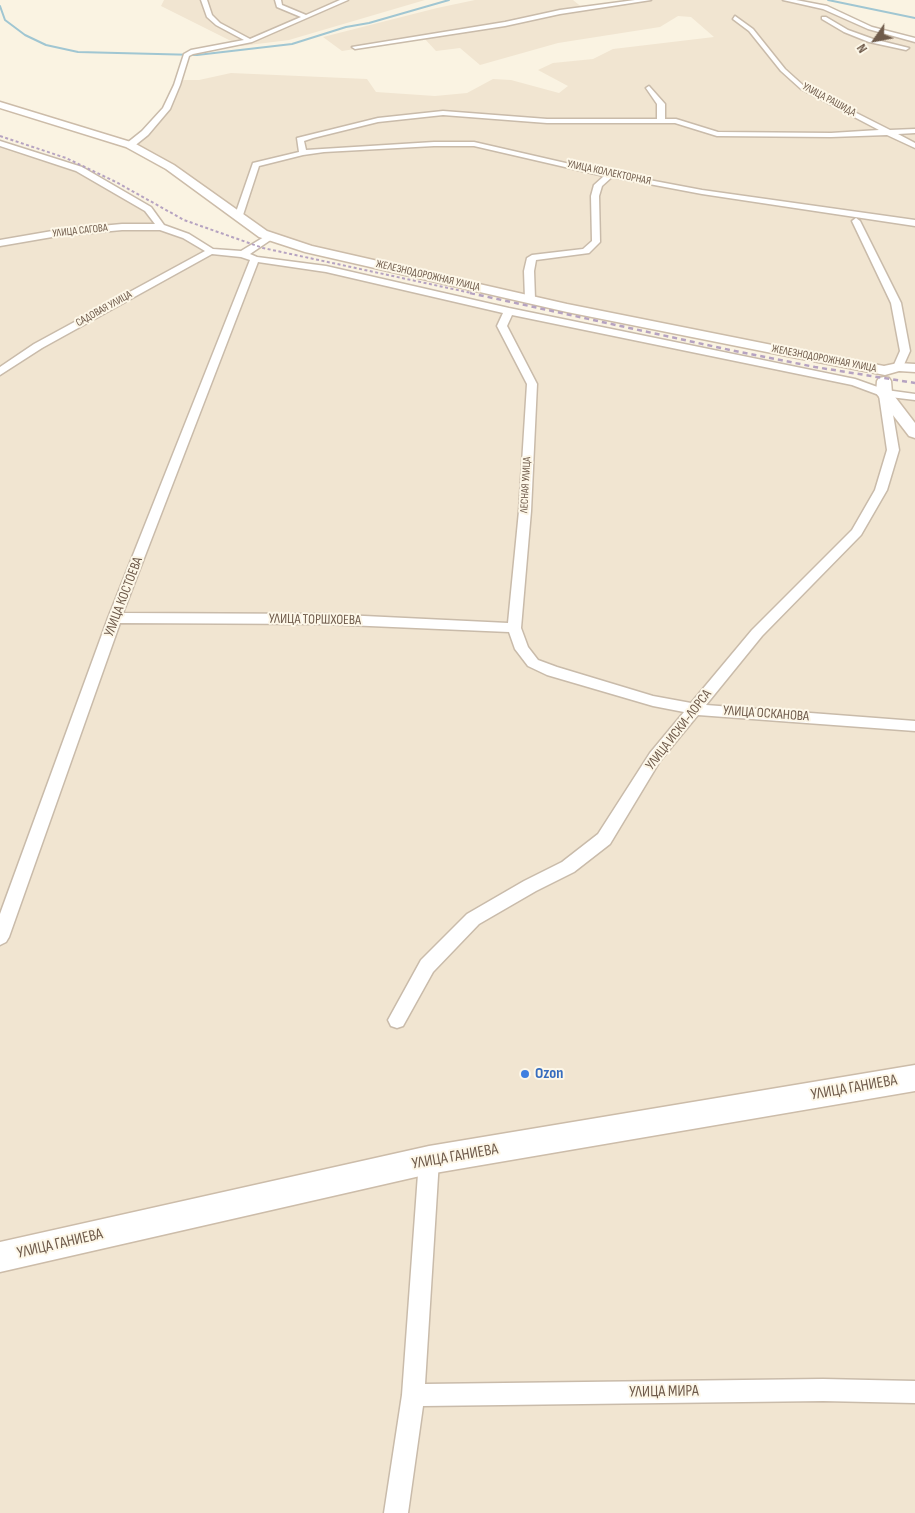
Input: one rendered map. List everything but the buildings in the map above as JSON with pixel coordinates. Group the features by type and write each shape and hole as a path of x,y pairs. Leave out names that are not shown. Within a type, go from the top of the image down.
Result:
{"street":[{"path":"204,0 209,16 218,24 250,41"},
{"path":"278,0 279,6 307,17"},
{"path":"130,144 145,134 166,109 177,85 186,55 200,50 250,41 345,0"},
{"path":"355,47 497,25 560,12 648,0"},
{"path":"786,0 825,7 870,28 915,40"},
{"name":"УЛИЦА РАШИДА","path":"735,18 751,30 783,70 804,88 915,146"},
{"path":"824,18 846,31 871,40 915,50"},
{"path":"649,88 661,104 660,121"},
{"name":"ЖЕЛЕЗНОДОРОЖНАЯ УЛИЦА","path":"0,105 130,144 170,167 269,237 308,249 887,378 915,368"},
{"path":"303,153 300,140 311,136 378,120 424,114 467,114 547,121 676,121 717,134 831,136 915,131"},
{"path":"0,143 79,169 148,209 162,227 186,236 211,251 326,269 509,311 856,382 887,378 915,362"},
{"name":"УЛИЦА КОЛЛЕКТОРНАЯ","path":"239,215 256,165 303,153 434,144 474,144 610,174 761,202 915,224"},
{"path":"530,299 529,271 532,258 586,250 596,242 595,196 598,185 610,174"},
{"path":"856,220 896,303 903,335 905,351 887,378"},
{"name":"УЛИЦА САГОВА","path":"0,243 58,233 122,227 162,227"},
{"path":"249,257 269,237"},
{"name":"САДОВАЯ УЛИЦА","path":"0,372 38,346 211,251"},
{"name":"УЛИЦА КОСТОЕВА","path":"0,937 115,618 249,257"},
{"name":"ЛЕСНАЯ УЛИЦА","path":"509,311 502,326 532,384 525,511 514,628 522,649 533,663"},
{"path":"903,335 915,338"},
{"path":"887,378 915,397"},
{"path":"887,378 915,432"},
{"name":"УЛИЦА ИСКИ-ЛОРСА","path":"397,1020 427,966 473,919 530,886 568,867 604,839 655,758 695,708 757,633 857,532 881,490 893,450 887,378"},
{"name":"УЛИЦА ТОРШХОЕВА","path":"115,618 323,620 514,628"},
{"name":"УЛИЦА ОСКАНОВА","path":"533,663 552,671 644,698 695,708 915,726"},
{"name":"УЛИЦА ГАНИЕВА","path":"0,1258 429,1160 915,1078"},
{"path":"396,1513 413,1395 429,1160"},
{"name":"УЛИЦА МИРА","path":"413,1395 823,1390 915,1392"}],"shaded area":[{"path":"164,0 425,0 289,40 241,46 161,6"},
{"path":"475,0 573,0 584,9 648,0 786,0 814,4 855,22 915,40 915,368 885,371 567,308 269,237 130,145 166,109 179,80 199,80 231,73 367,79 376,92 435,96 467,93 493,79 511,80 559,93 568,86 538,70 553,63 593,59 613,49 714,37 691,17 678,16 660,27 558,43 480,65 460,48 436,51 424,38 342,51 323,37"},
{"path":"0,143 79,169 148,209 162,227 211,251 326,269 915,397 915,1513 0,1513"}],"waterway":[{"path":"0,6 5,20 25,35 46,45 78,52 197,55 292,44 346,27 369,23 449,0"},
{"path":"828,0 915,18"}],"railway":[{"path":"0,136 66,158 116,182 184,220 263,248 476,294"},
{"path":"470,293 730,350 815,367 915,383"}],"place":[{"name":"Ozon","path":"525,1074"}]}
